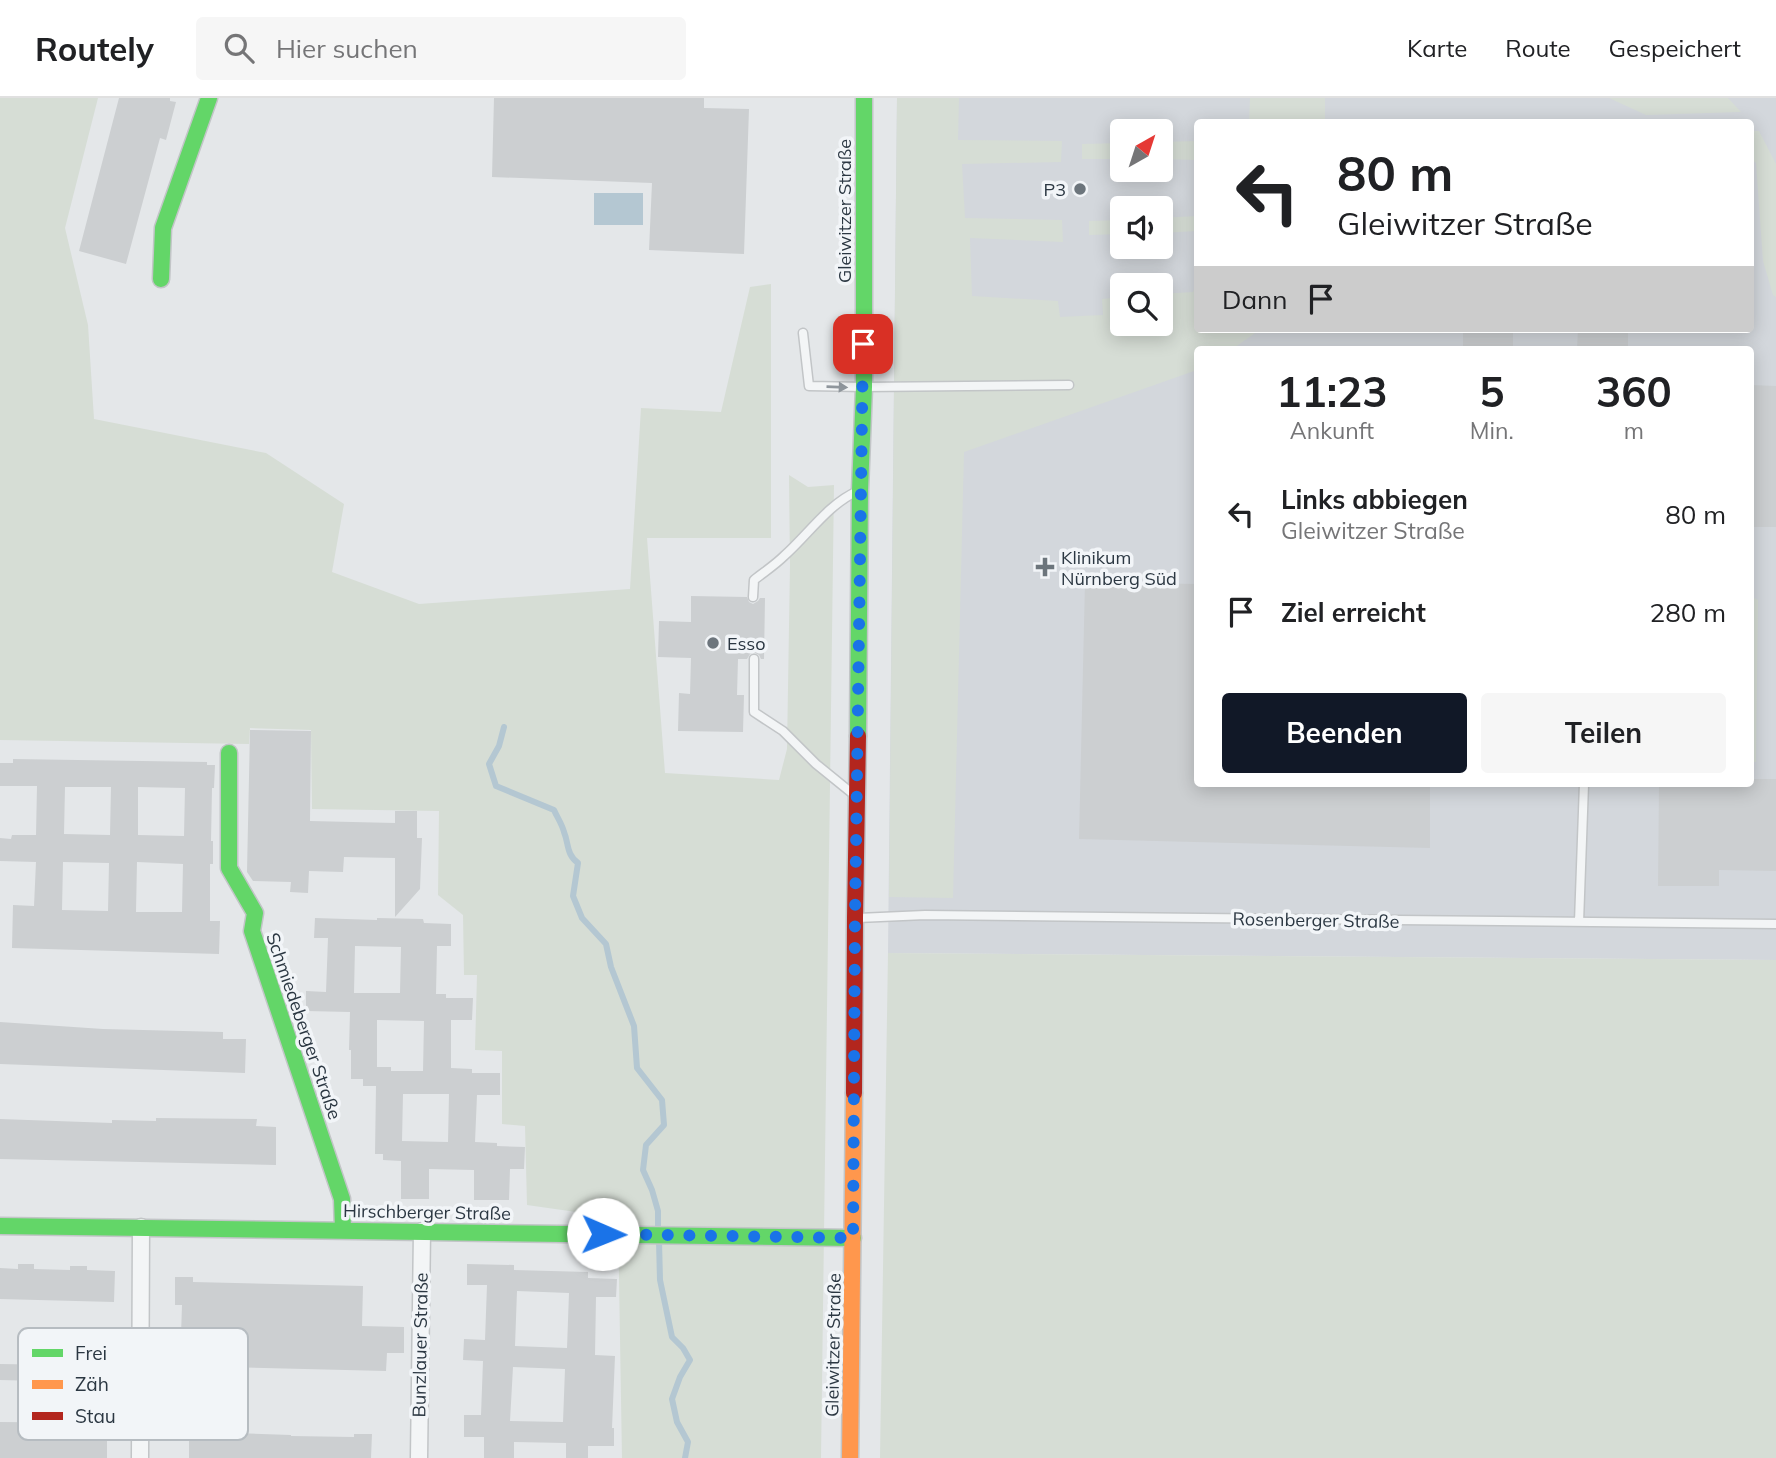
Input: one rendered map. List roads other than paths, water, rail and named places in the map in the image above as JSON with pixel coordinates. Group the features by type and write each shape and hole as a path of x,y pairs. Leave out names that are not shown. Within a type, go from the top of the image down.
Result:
{"street":[{"path":"161,279 163,228 209,98"},
{"name":"Gleiwitzer Straße","path":"850,1458 860,490 864,387 864,98"},
{"name":"Schmiedeberger Straße","path":"229,754 229,868 255,913 252,931 341,1199 343,1230"},
{"name":"Hirschberger Straße","path":"0,1226 853,1238"},
{"path":"141,1227 141,1328"},
{"name":"Bunzlauer Straße","path":"419,1458 422,1231"},
{"path":"140,1440 140,1458"}],"lane":[{"path":"803,333 809,386 1069,385"},
{"path":"753,597 754,580 784,557 848,495 860,490"},
{"path":"754,659 754,712 783,732 816,765 858,798"},
{"path":"1579,922 1584,787"},
{"name":"Rosenberger Straße","path":"855,918 925,915 1776,924"}],"water":[{"path":"594,193 643,193 643,225 594,225"}],"waterway":[{"path":"504,727 499,746 489,764 496,786 554,810 570,852 578,863 573,896 582,918 606,944 611,967 634,1026 637,1068 662,1100 664,1125 646,1145 643,1170 658,1211 658,1230"},
{"path":"659,1241 660,1280 672,1337 690,1360 672,1399 677,1422 688,1442 685,1458"}],"place":[{"name":"P3","path":"1080,189"},
{"name":"Klinikum Nürnberg Süd","path":"1045,567"},
{"name":"Esso","path":"713,643"}]}
